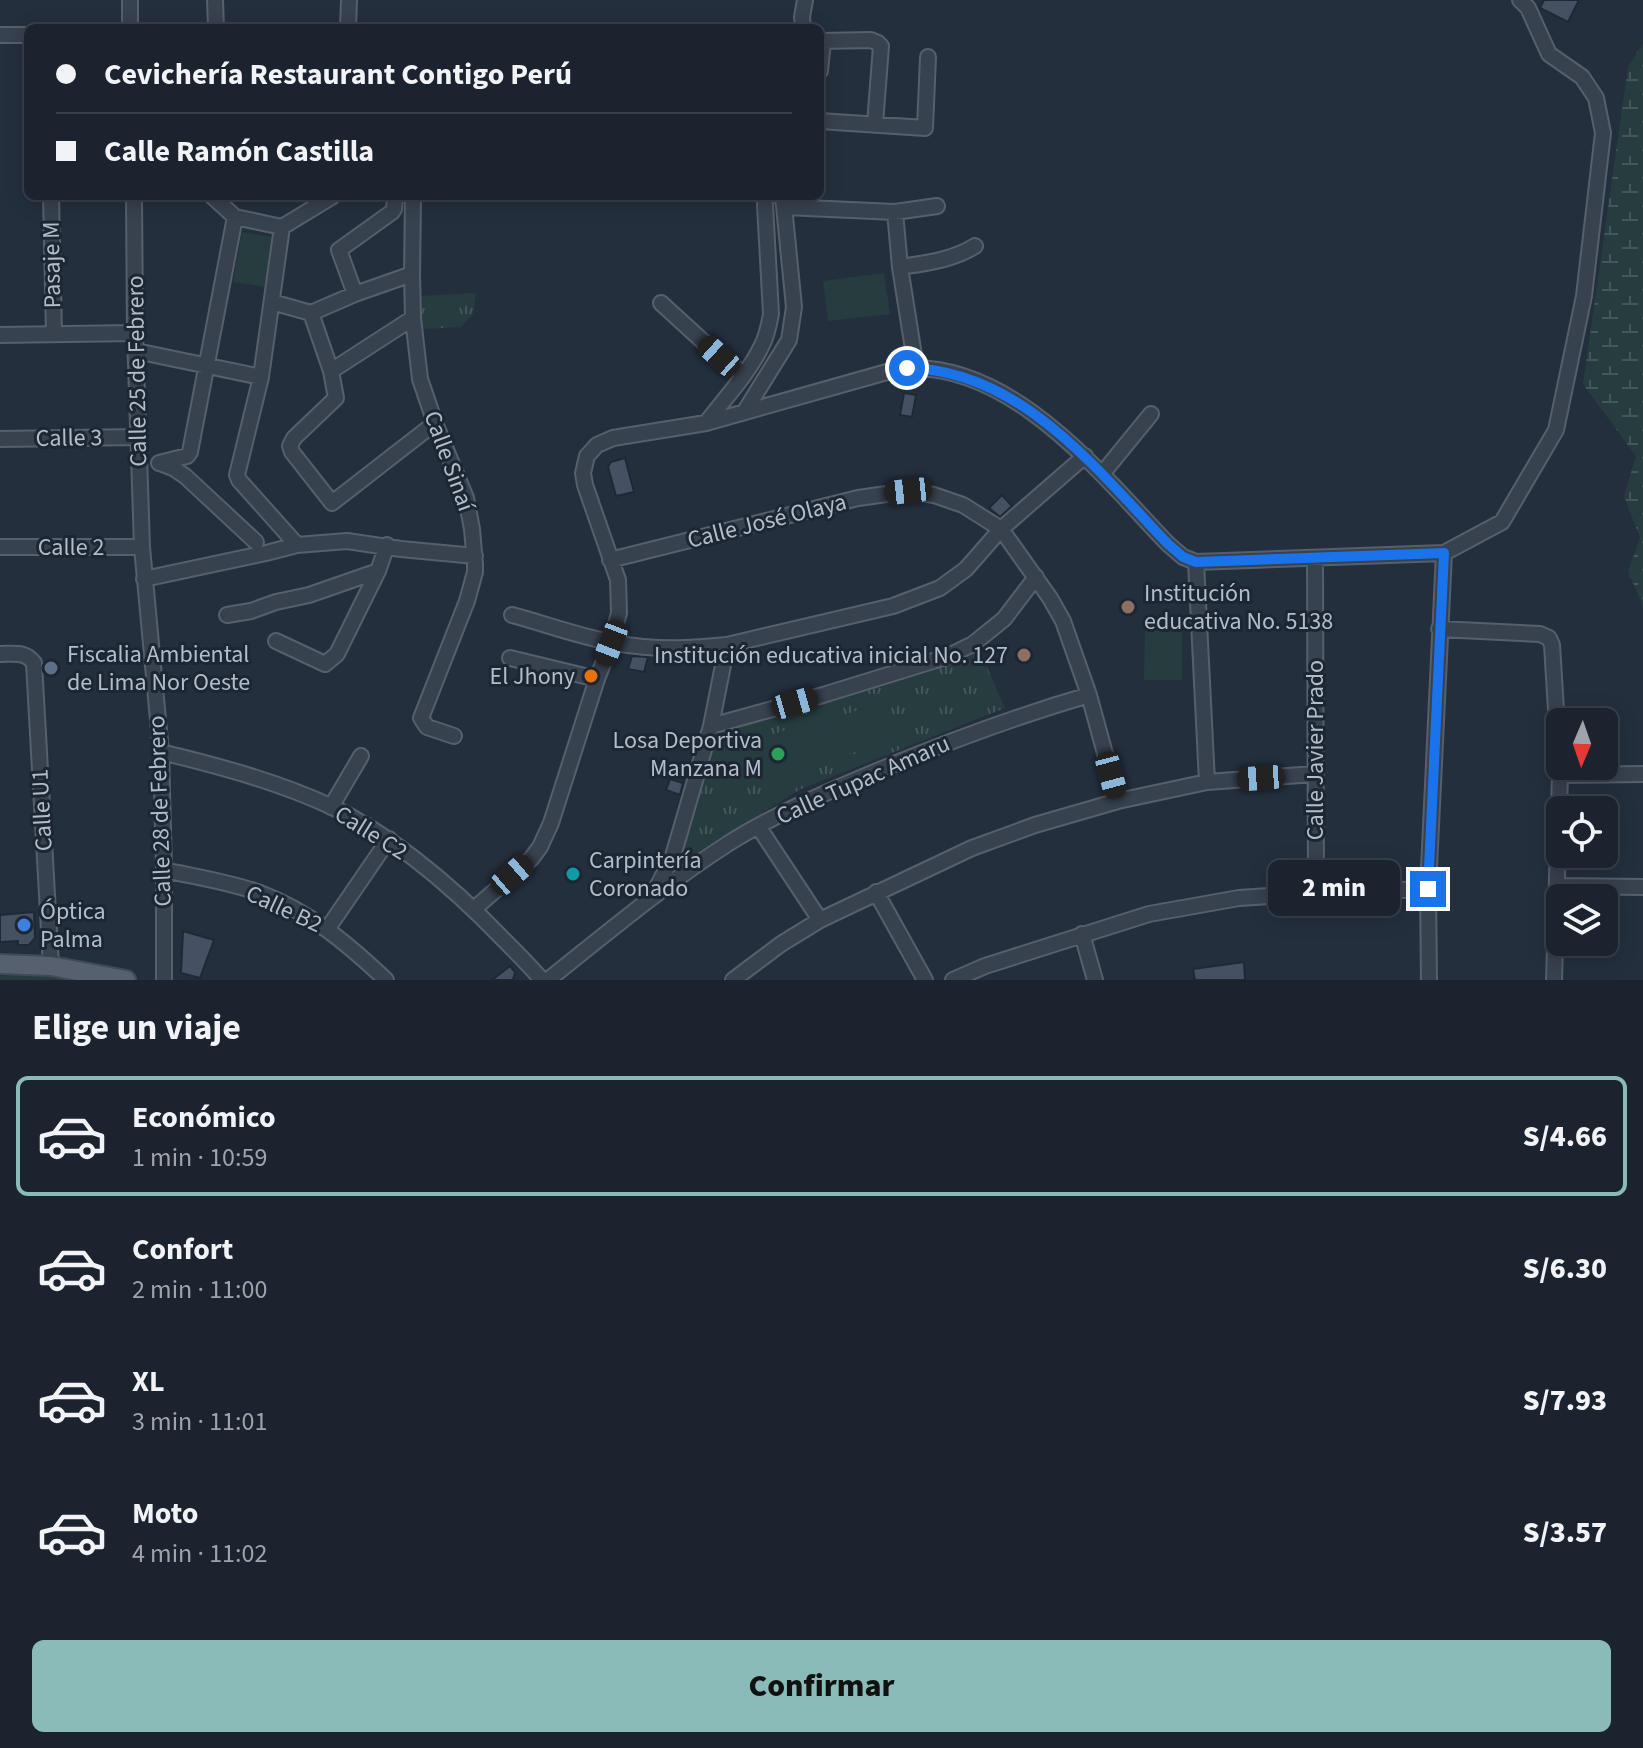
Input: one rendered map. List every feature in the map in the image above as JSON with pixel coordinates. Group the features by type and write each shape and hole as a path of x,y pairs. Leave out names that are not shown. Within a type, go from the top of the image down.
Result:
{"main road":[{"path":"0,964 51,966 126,980"}],"street":[{"path":"130,0 130,24"},
{"path":"215,0 216,24"},
{"path":"348,24 349,0"},
{"path":"802,24 805,0"},
{"path":"474,909 531,859 540,847 551,823 611,643 620,602 618,580 583,473 587,456 597,445 613,438 706,423 882,372 929,368 959,375 994,389 1043,420 1085,456 1168,544 1183,557 1196,562 1444,553 1502,522 1556,430 1586,281 1603,133 1596,98 1582,77 1549,54 1528,8 1520,0"},
{"path":"0,35 24,35"},
{"path":"824,41 871,40 881,46 875,124"},
{"path":"824,121 925,128 928,57"},
{"name":"Pasaje M","path":"51,200 54,334"},
{"name":"Calle 25 de Febrero","path":"134,200 142,547"},
{"path":"216,200 235,217 282,227 326,200"},
{"path":"355,294 339,250 392,212 395,200"},
{"name":"Calle Sinaí","path":"413,200 413,318 420,379 466,498 475,556 475,572 467,601 421,718 427,727 454,736"},
{"path":"706,423 762,346 771,314 766,200"},
{"path":"745,411 789,340 794,307 784,201 895,212 937,206"},
{"path":"895,212 916,368"},
{"path":"139,463 159,463 187,456 190,452 235,217"},
{"path":"282,227 261,377 238,477 297,545"},
{"path":"900,267 964,253 975,246"},
{"path":"272,302 311,313 412,274"},
{"path":"661,303 719,356 744,374"},
{"path":"311,313 331,371 336,398 294,438 290,446 332,503 435,423"},
{"path":"331,371 413,318"},
{"path":"0,335 135,333"},
{"path":"136,351 261,377"},
{"path":"1102,474 1151,414"},
{"name":"Calle 3","path":"0,439 139,437"},
{"path":"512,615 611,643 703,647 727,645 893,606 940,588 966,569 1001,529 1085,456"},
{"path":"159,463 185,476 256,542"},
{"name":"Calle José Olaya","path":"610,560 858,498 908,491 934,495 963,505 1001,529 1063,621 1089,695 1118,801"},
{"path":"144,579 297,545 355,541 475,556"},
{"path":"276,641 325,664 337,654 378,571 387,545"},
{"name":"Calle 2","path":"0,547 142,547"},
{"name":"Calle 28 de Febrero","path":"142,547 161,752 164,980"},
{"path":"1429,980 1428,889 1444,553"},
{"name":"Calle Javier Prado","path":"1315,559 1316,893"},
{"path":"1196,562 1207,782"},
{"path":"227,615 309,595 378,571"},
{"path":"711,726 946,657 973,644 1004,619 1036,577"},
{"path":"1439,629 1540,634 1549,638 1556,708"},
{"path":"652,897 673,856 711,726 727,645"},
{"name":"Calle U1","path":"0,654 29,656 34,663 51,966"},
{"path":"510,658 597,679"},
{"name":"Calle Tupac Amaru","path":"540,979 652,897 758,826 844,785 954,739 1089,695"},
{"name":"Calle C2","path":"161,752 256,777 331,807 389,839 474,909 540,979"},
{"path":"331,807 361,756"},
{"path":"733,980 820,920 972,848 1035,825 1118,801 1207,782 1315,774"},
{"path":"1618,774 1643,774"},
{"path":"1557,884 1560,780"},
{"path":"758,826 820,920"},
{"path":"328,928 389,839"},
{"name":"Calle B2","path":"164,870 261,893 293,908 328,928 386,980"},
{"path":"1618,887 1643,887"},
{"path":"953,980 985,966 1082,934 1164,912 1239,898 1428,889"},
{"path":"876,892 925,980"},
{"path":"1082,934 1095,980"},
{"path":"1554,980 1555,956"}],"green space":[{"path":"1643,43 1643,606 1628,571 1640,538 1624,496 1636,456 1583,384 1628,67"},
{"path":"242,232 274,237 265,287 233,282"},
{"path":"884,273 890,314 828,321 823,281"},
{"path":"476,293 473,314 461,327 421,329 422,296"},
{"path":"1145,621 1182,621 1182,680 1144,680"},
{"path":"979,649 1005,708 801,789 700,851 680,870 675,869 717,732 938,669"},
{"path":"877,704 890,741 826,761 813,725"},
{"name":"Losa Deportiva Manzana M","path":"800,725 814,763 756,783 742,745"},
{"path":"31,974 75,980 0,980 0,976"}],"building":[{"path":"1544,0 1579,0 1568,22 1540,8"},
{"path":"904,393 916,395 912,417 900,415"},
{"path":"625,458 634,492 616,496 608,467 611,462"},
{"path":"1002,495 1012,506 1000,517 989,508"},
{"path":"632,656 648,657 644,672 628,669"},
{"path":"670,779 683,783 680,795 666,790"},
{"path":"34,912 35,938 29,945 18,945 18,941 0,942 0,915"},
{"path":"183,931 214,940 200,978 181,973"},
{"path":"1244,962 1245,980 1195,980 1193,969"},
{"path":"510,966 515,972 513,980 492,980"}],"place":[{"name":"Institución educativa No. 5138","path":"1128,607"},
{"name":"Institución educativa inicial No. 127","path":"1024,655"},
{"name":"Fiscalia Ambiental de Lima Nor Oeste","path":"51,668"},
{"name":"El Jhony","path":"591,676"},
{"name":"Losa Deportiva Manzana M","path":"778,754"},
{"name":"Carpintería Coronado","path":"573,874"},
{"name":"Óptica Palma","path":"24,925"}],"route":[{"path":"907,368 929,368 959,375 1020,404 1085,456 1168,544 1183,557 1196,562 1444,553 1428,889"}]}
